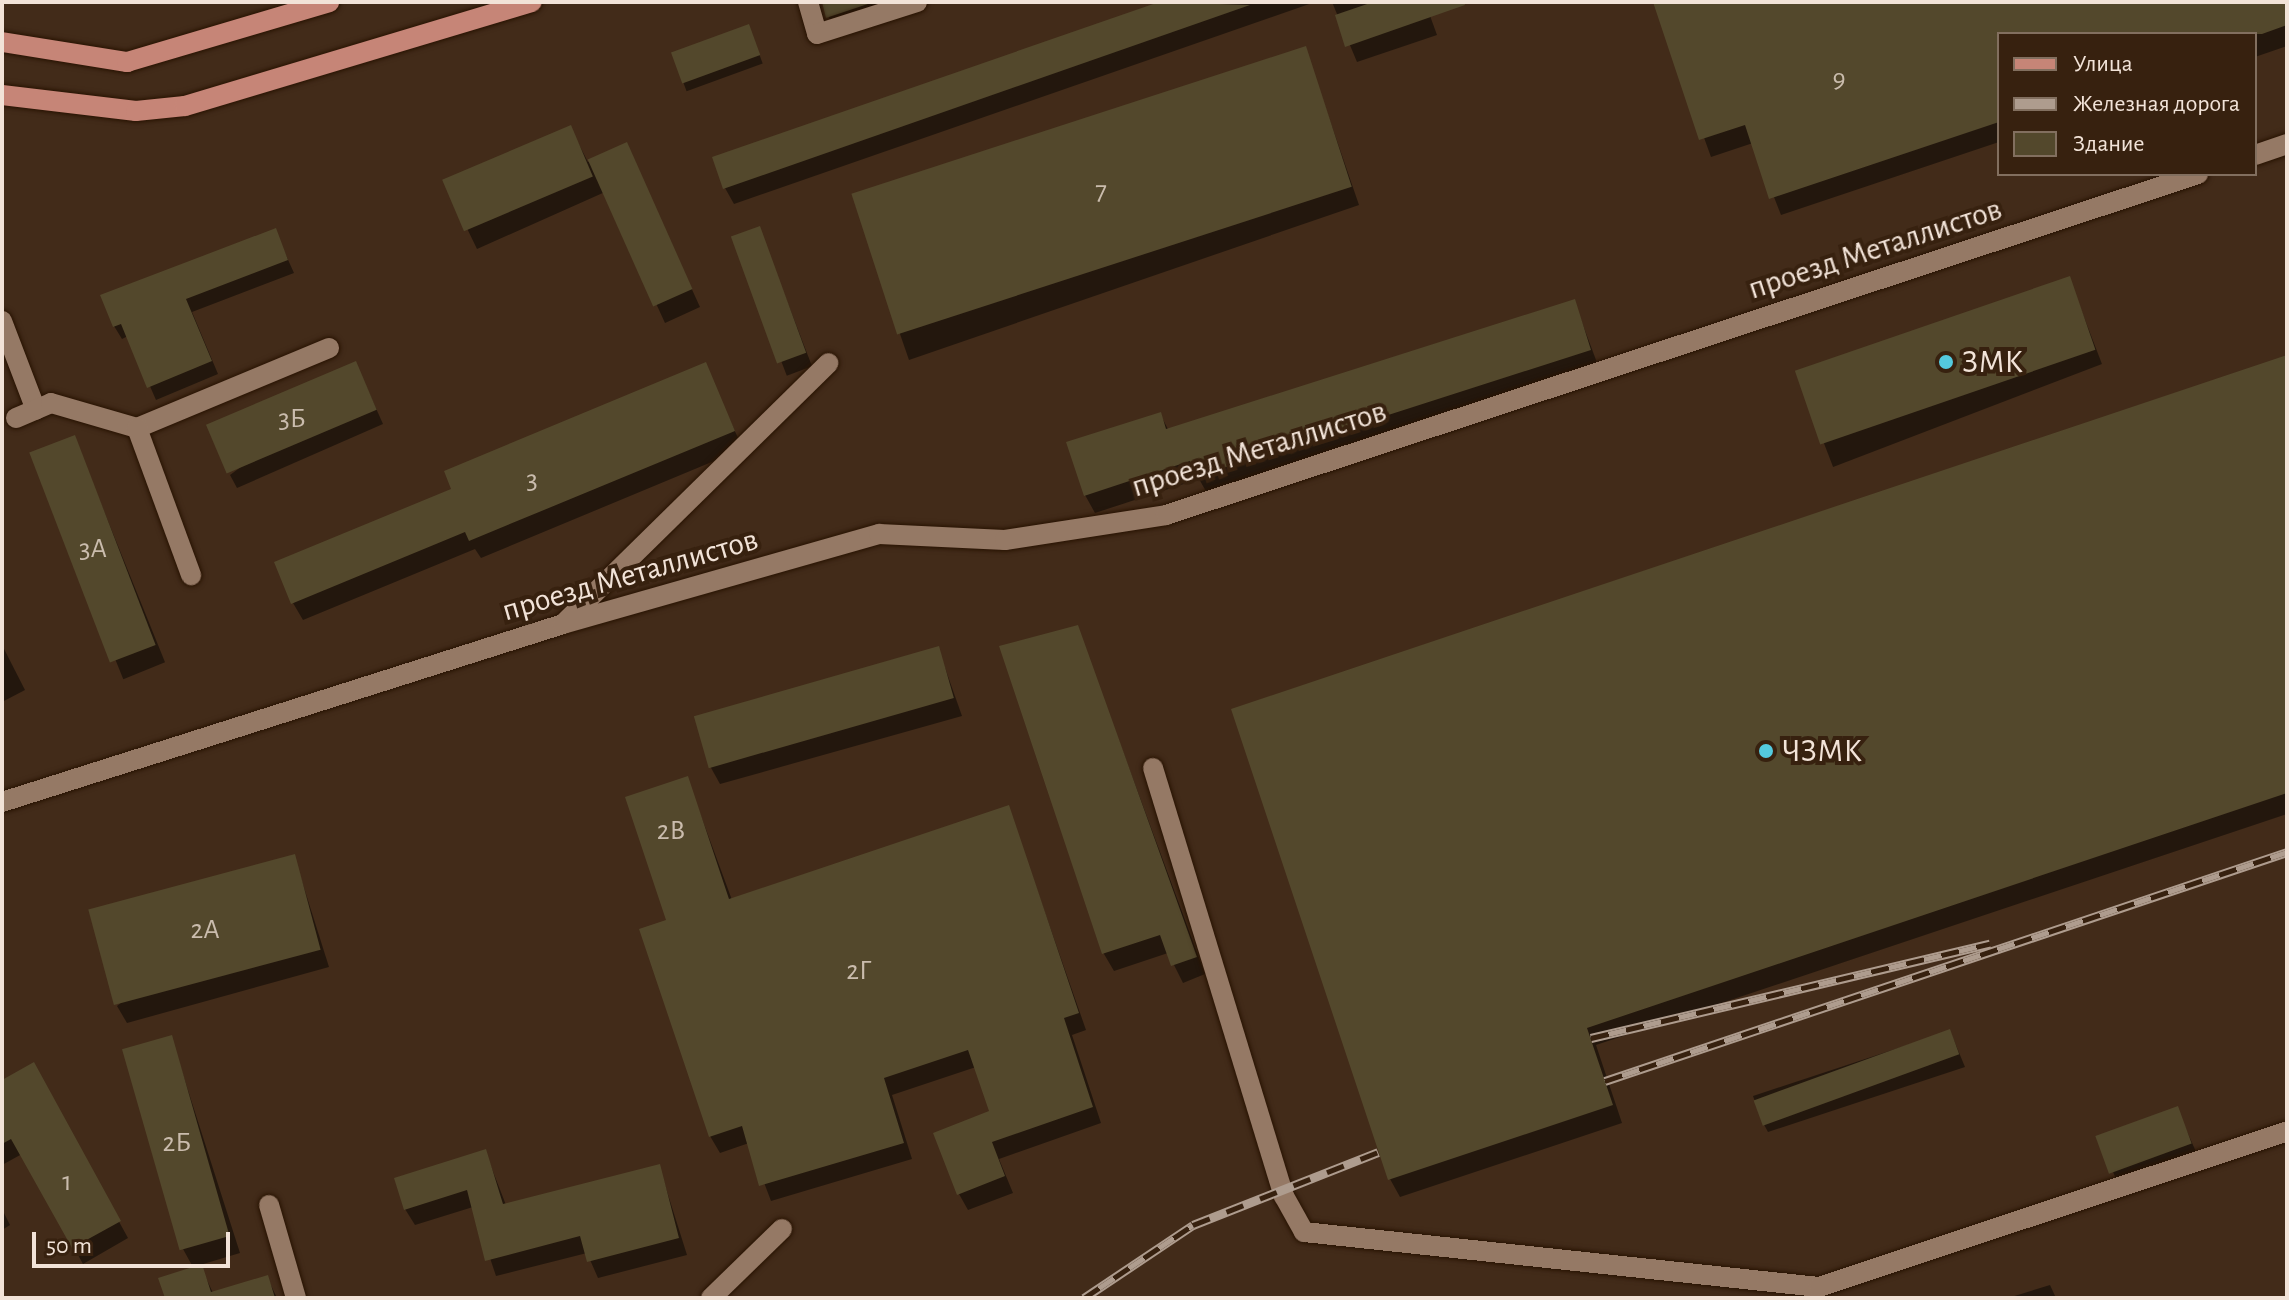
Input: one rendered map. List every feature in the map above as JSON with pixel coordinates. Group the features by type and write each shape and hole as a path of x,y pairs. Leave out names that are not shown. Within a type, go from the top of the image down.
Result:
{"main road":[{"path":"2,42 127,62 329,2"},
{"path":"2,95 136,111 185,106 532,2"}],"street":[{"path":"808,2 817,34 917,2"},
{"path":"2257,154 2287,144"},
{"name":"проезд Металлистов","path":"2,802 563,624 879,534 1005,540 1166,515 2192,176"},
{"path":"2,321 36,410"},
{"path":"16,418 51,403 137,428 329,348"},
{"path":"563,624 829,363"},
{"path":"137,428 191,575"},
{"path":"1153,768 1281,1186 1304,1232 1819,1287 2287,1131"},
{"path":"269,1205 296,1298"},
{"path":"711,1298 782,1229"}],"building":[{"path":"822,2 874,2 826,18"},
{"path":"1159,2 1250,5 723,189 712,157"},
{"path":"1373,2 1464,2 1465,5 1345,47 1335,15"},
{"path":"1653,2 2287,2 2287,25 2262,34 1997,32 1997,123 1769,199 1745,125 1699,140"},
{"path":"749,24 760,55 682,83 671,52"},
{"path":"1306,46 1352,187 897,334 851,194"},
{"path":"571,125 593,177 464,231 442,180"},
{"path":"627,142 692,289 653,307 588,159"},
{"path":"760,226 806,353 777,363 731,237"},
{"path":"276,228 288,260 186,299 212,361 147,388 121,324 113,327 100,295"},
{"name":"ЗМК","path":"2070,276 2095,350 1820,444 1795,371"},
{"path":"1575,299 1591,350 1195,477 1190,461 1084,496 1066,442 1161,412 1166,429"},
{"name":"ЧЗМК","path":"2287,355 2287,793 1587,1028 1613,1105 1388,1180 1231,709"},
{"path":"356,361 377,410 227,473 206,425"},
{"path":"706,362 735,431 469,541 465,532 291,604 274,562 451,489 444,471"},
{"path":"75,435 156,645 110,663 29,453"},
{"path":"1078,625 1197,957 1171,966 1160,935 1102,954 999,646"},
{"path":"939,646 954,698 709,768 694,716"},
{"path":"688,776 729,899 1009,805 1079,1013 1064,1018 1093,1107 992,1142 1005,1176 957,1195 933,1133 989,1111 968,1050 884,1078 904,1143 759,1186 742,1126 709,1137 639,929 666,920 625,797"},
{"path":"295,854 321,950 114,1005 88,909"},
{"path":"1950,1029 1959,1054 1763,1126 1754,1100"},
{"path":"172,1035 230,1236 180,1250 122,1049"},
{"path":"34,1062 121,1221 72,1248 11,1139 2,1144 2,1080"},
{"path":"2178,1106 2192,1144 2109,1174 2095,1136"},
{"path":"486,1149 503,1204 660,1164 679,1238 587,1262 580,1236 485,1261 467,1190 404,1210 394,1178"},
{"path":"202,1264 211,1292 268,1275 275,1298 165,1298 158,1278"}],"railway":[{"path":"1605,1081 2287,852"},
{"path":"1591,1038 1990,944"},
{"path":"1084,1298 1193,1225 1378,1152"}],"place":[{"name":"ЗМК","path":"1946,362"},
{"name":"ЧЗМК","path":"1766,751"}]}
